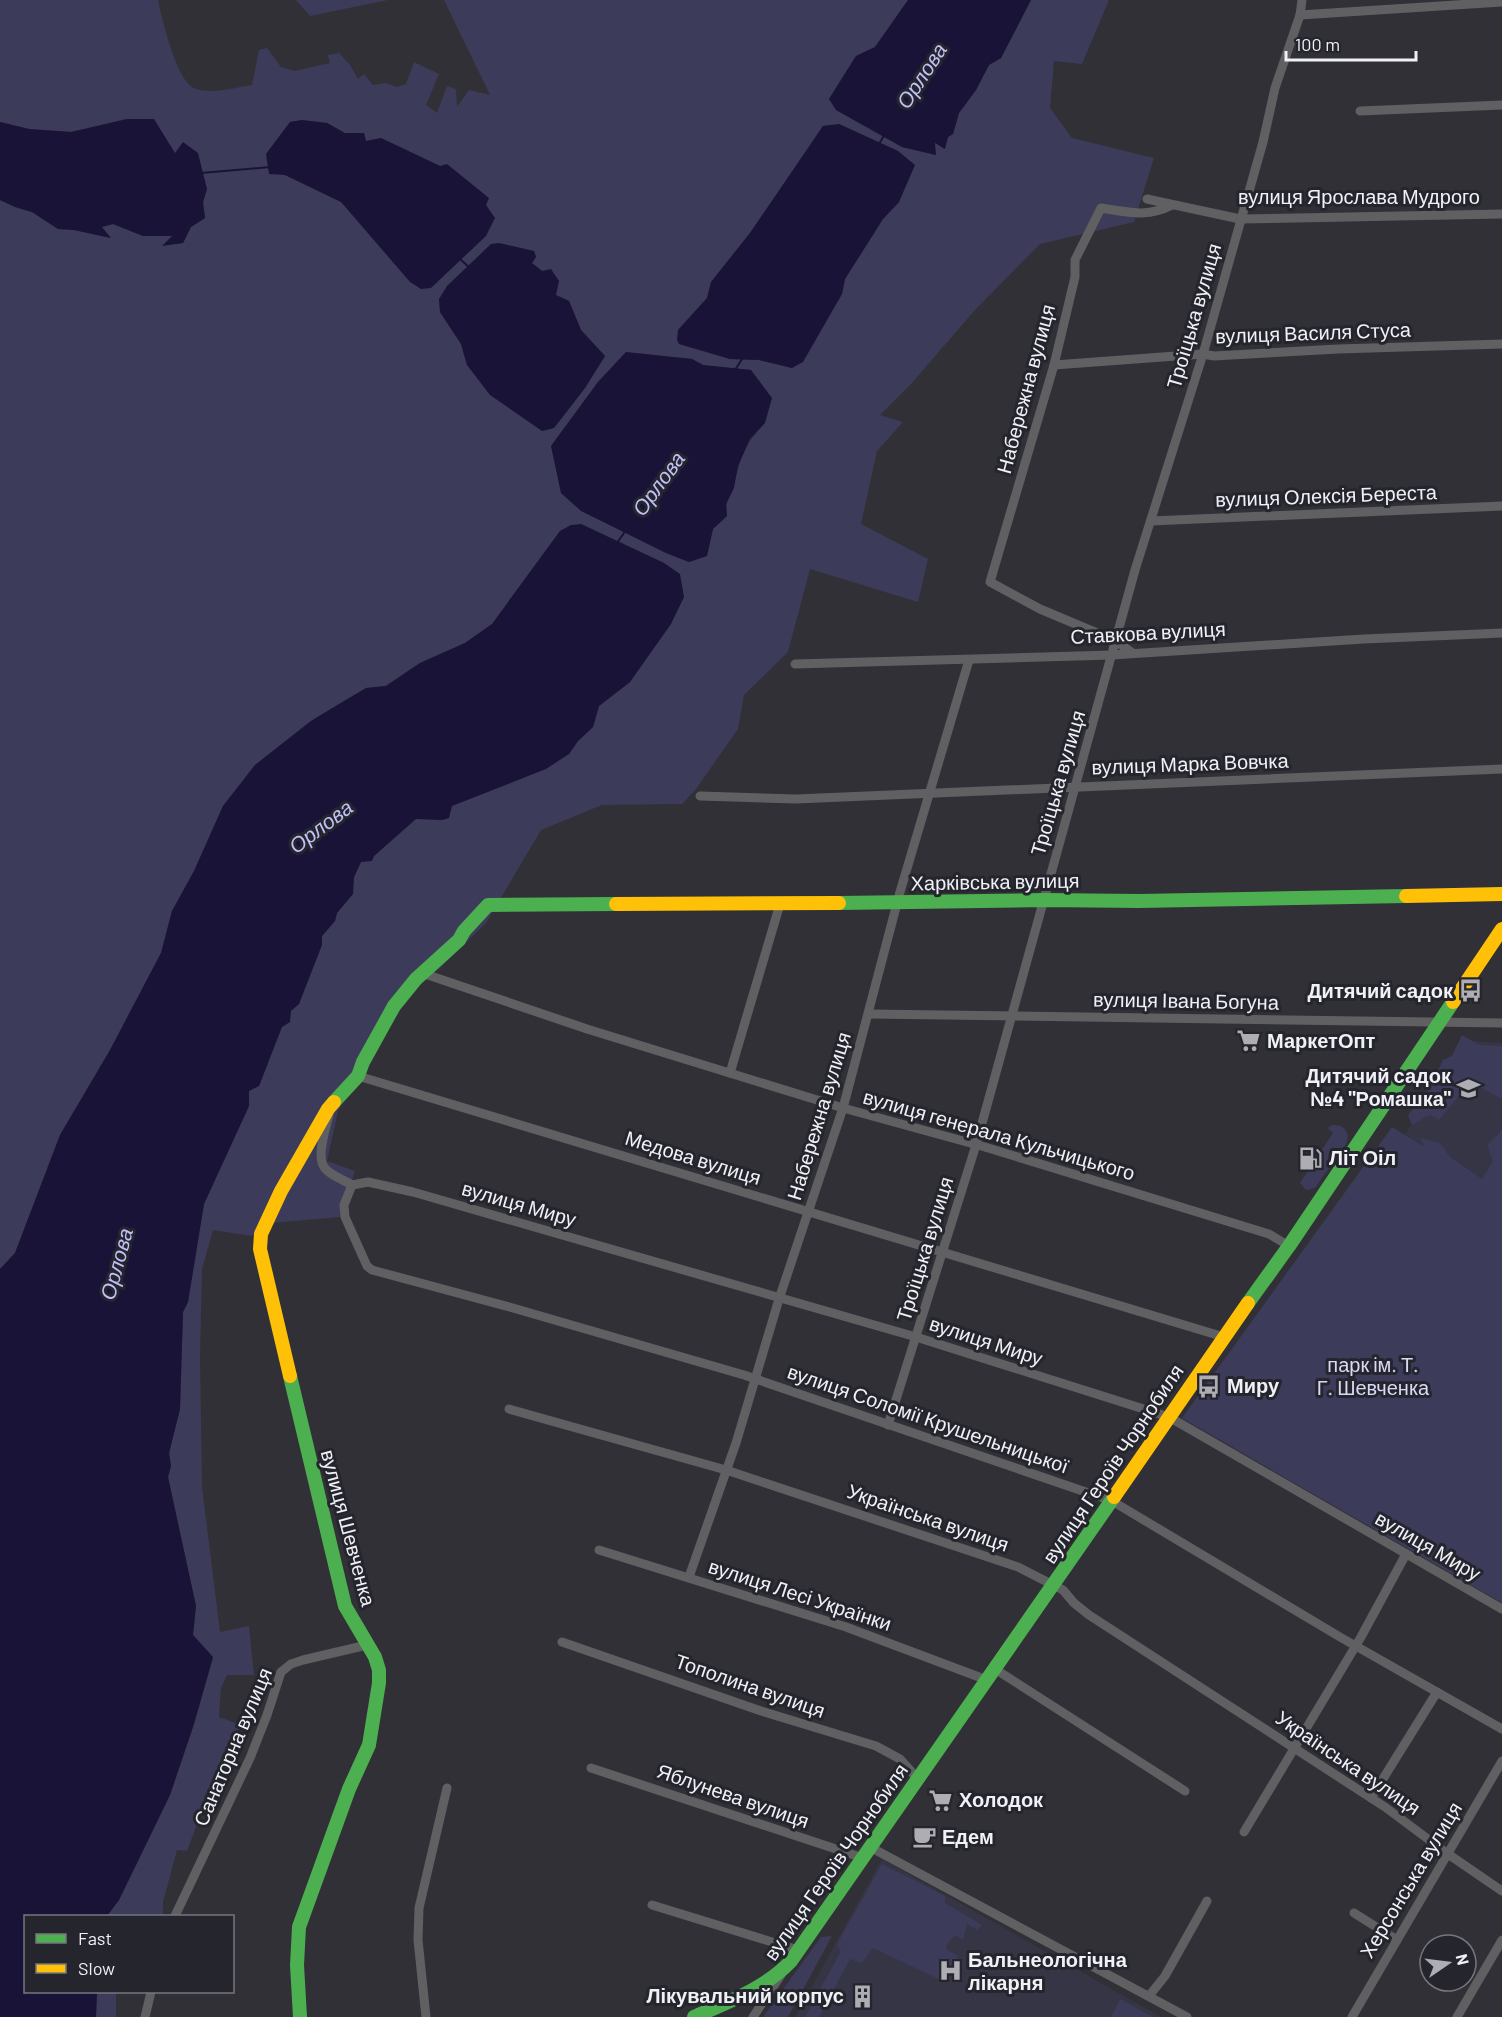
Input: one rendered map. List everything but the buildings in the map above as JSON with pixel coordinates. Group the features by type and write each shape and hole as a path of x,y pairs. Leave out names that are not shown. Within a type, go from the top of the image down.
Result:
{"street":[{"name":"Троїцька вулиця","path":"888,1425 976,1145 1135,570 1203,354 1263,142 1275,88 1300,15 1302,0"},
{"path":"1300,15 1460,2 1502,3"},
{"path":"1360,111 1502,105"},
{"name":"вулиця Ярослава Мудрого","path":"1147,200 1240,219 1502,214"},
{"name":"Набережна вулиця","path":"1116,641 1040,609 990,582 1054,365 1075,277 1075,260 1101,208 1146,214 1158,212 1172,205"},
{"name":"вулиця Василя Стуса","path":"1054,365 1203,354 1214,356 1338,349 1502,344"},
{"name":"вулиця Олексія Береста","path":"1151,520 1502,506"},
{"name":"Ставкова вулиця","path":"795,664 1112,655 1131,652 1502,633"},
{"path":"1116,641 1131,652"},
{"name":"Набережна вулиця","path":"689,1577 756,1379 779,1299 843,1108 897,903 969,660"},
{"name":"вулиця Марка Вовчка","path":"700,796 796,799 1502,769"},
{"name":"Харківська вулиця","path":"422,973 459,940 464,931 488,905 1044,900 1139,902 1502,894"},
{"path":"730,1073 780,903"},
{"name":"вулиця Героїв Чорнобиля","path":"753,2017 1055,1585 1224,1336 1289,1246 1502,929"},
{"path":"352,1185 325,1169 321,1162 323,1141 332,1105 358,1076 363,1062 394,1006 422,973"},
{"name":"вулиця генерала Кульчицького","path":"422,973 588,1029 843,1108 976,1145 1269,1234 1289,1246"},
{"name":"вулиця Івана Богуна","path":"869,1014 1502,1023"},
{"name":"Медова вулиця","path":"358,1076 1224,1336"},
{"name":"вулиця Шевченка","path":"300,2017 297,1965 299,1927 349,1790 369,1745 374,1722 379,1670 375,1657 345,1606 261,1249 261,1234 266,1221 317,1126 332,1105"},
{"name":"вулиця Миру","path":"352,1185 368,1182 413,1192 916,1337 1169,1417 1502,1609"},
{"name":"вулиця Соломії Крушельницької","path":"352,1185 346,1198 344,1211 367,1266 383,1274 513,1308 756,1379 1112,1501 1356,1646 1502,1729"},
{"name":"Українська вулиця","path":"509,1409 726,1470 1018,1567 1055,1585 1089,1615 1371,1798 1502,1891"},
{"name":"вулиця Лесі Українки","path":"599,1550 991,1674 1185,1791"},
{"path":"1244,1832 1356,1646 1406,1554"},
{"name":"Тополина вулиця","path":"562,1642 761,1711 876,1746 900,1759 918,1779"},
{"name":"Санаторна вулиця","path":"176,1915 250,1758 281,1672 291,1664 303,1660 367,1645"},
{"path":"1371,1798 1437,1692"},
{"name":"Херсонська вулиця","path":"1352,2017 1502,1761"},
{"name":"Яблунева вулиця","path":"591,1768 866,1853"},
{"path":"426,2017 418,1940 419,1908 447,1788"},
{"path":"866,1853 1187,2017"},
{"path":"1149,1996 1165,1976 1207,1901"},
{"path":"652,1905 798,1950"},
{"path":"1353,1913 1397,1940"},
{"path":"1457,2017 1502,1940"},
{"path":"694,2017 741,1995 789,1963"},
{"path":"145,2017 152,1993"}],"shaded area":[{"name":"Дитячий садок №4 \"Ромашка\"","path":"1468,1041 1502,1043 1502,1147 1480,1184 1405,1134"},
{"name":"Бальнеологічна лікарня","path":"882,1859 1161,2017 795,2017"}],"green space":[{"path":"0,0 158,0 171,50 183,76 189,85 196,89 224,90 252,85 259,50 267,48 281,67 295,71 330,63 328,55 339,53 350,65 358,79 364,74 373,85 386,83 397,87 406,84 414,62 439,74 426,105 437,113 447,86 456,89 457,107 469,90 490,95 444,0 908,0 875,47 856,56 829,99 836,110 902,147 935,155 935,142 944,149 948,137 953,134 959,113 976,90 989,65 1001,58 1031,0 1109,0 1082,64 1054,61 1050,108 1072,138 1154,158 1134,222 1040,244 975,310 911,384 880,415 903,422 877,451 861,524 928,559 918,602 810,569 788,652 744,695 738,729 696,789 682,804 602,805 541,830 486,923 439,969 415,986 338,1111 327,1161 355,1171 340,1217 271,1223 252,1236 213,1230 202,1269 200,1357 202,1487 220,1632 249,1626 254,1675 227,1675 221,1688 219,1717 241,1725 207,1798 187,1851 177,1850 163,1902 163,1915 108,1915 119,1900 170,1795 213,1658 193,1635 196,1606 168,1477 171,1466 169,1453 180,1409 183,1312 188,1302 204,1204 249,1106 249,1091 259,1086 282,1026 322,945 322,936 335,921 337,913 352,894 354,877 361,862 374,856 416,818 442,820 451,806 569,754 578,741 593,727 599,706 630,682 645,658 664,563 581,524 560,531 492,624 465,643 420,663 385,686 366,688 311,721 255,765 223,806 194,871 172,911 161,953 110,1050 60,1135 15,1253 0,1269 0,200 32,212 58,229 110,238 101,227 113,224 143,236 173,236 163,245 183,243 191,227 205,218 203,202 207,189 175,154 127,119 71,132 29,129 0,122","holes":["302,120 327,123 345,133 364,133 366,141 381,138 440,166 356,218 341,202 285,175 266,154 290,122","839,124 898,151 899,202 883,219 845,279 842,294 792,368 759,360 730,359 680,344 678,330 707,298 711,282 750,233 823,126","520,249 534,251 536,257 532,263 542,271 556,295 569,301 581,330 605,356 585,388 554,428 542,431 467,365 461,344 440,312 439,299","626,352 692,359 703,365 751,370 765,423 744,452 728,502 727,516 713,529 707,556 689,562 666,553 581,510 561,493 551,446 598,382"]},
{"path":"296,0 388,0 310,16"},
{"path":"1462,1035 1479,1045 1502,1046 1502,1099 1470,1082 1439,1120 1430,1115 1412,1125 1408,1115 1428,1091 1443,1060 1452,1056"},
{"path":"1332,1125 1346,1130 1348,1136 1346,1144 1315,1188 1306,1190 1300,1183 1333,1133 1328,1128"},
{"name":"парк ім. Т. Г. Шевченка","path":"1392,1127 1425,1147 1420,1138 1440,1143 1450,1157 1482,1179 1493,1161 1487,1145 1502,1130 1502,1603 1182,1418"},
{"path":"882,1864 945,1896 945,1903 982,1925 977,1930 967,1924 963,1940 955,1935 946,1946 947,1950 958,1956 945,1982 873,1948 862,1963 850,1959 819,2017 805,2017 841,1951 837,1944"},
{"path":"832,1936 788,2017 763,2017 821,1937"},
{"path":"97,1993 116,1993 116,2017 96,2017"},
{"path":"1120,1999 1153,2017 1111,2017"}],"water":[{"path":"908,0 1031,0 1001,58 989,65 976,90 959,113 953,134 948,137 945,149 935,143 936,155 902,147 836,110 829,99 856,56 875,47"},
{"path":"127,119 154,119 175,153 183,142 198,153 207,189 203,202 205,218 191,227 183,243 162,246 172,236 143,236 113,224 102,227 111,238 58,229 32,212 0,200 0,122 29,129 71,132"},
{"path":"302,120 327,123 345,133 364,133 366,141 381,138 440,166 447,164 489,198 486,205 495,218 486,236 431,288 421,289 410,282 341,202 285,175 269,174 266,154 290,122"},
{"path":"839,124 898,151 915,165 899,202 883,219 845,279 842,294 803,362 792,368 759,360 730,359 679,344 678,330 707,298 711,282 750,233 823,126"},
{"path":"499,243 534,251 536,257 532,263 542,271 551,269 559,281 556,295 569,301 581,330 605,356 585,388 554,428 542,431 490,395 467,365 461,344 440,312 439,299 447,286 491,244"},
{"path":"626,352 692,359 703,365 751,370 772,398 765,423 750,439 738,466 734,488 726,504 727,516 713,529 707,556 689,562 666,553 581,511 561,493 551,446 598,382"},
{"path":"581,524 664,563 680,574 684,597 671,624 630,682 599,706 593,727 578,741 569,754 546,769 452,806 449,818 416,819 374,856 372,861 361,862 354,877 353,894 322,936 322,945 299,1004 291,1011 290,1022 282,1027 259,1086 249,1091 249,1106 204,1204 188,1302 183,1312 180,1409 169,1453 171,1466 168,1477 196,1606 193,1635 213,1657 194,1724 170,1795 119,1900 108,1915 24,1915 24,1993 97,1993 96,2017 0,2017 0,1269 15,1253 60,1135 110,1050 161,953 172,911 194,871 223,806 255,765 311,721 366,688 386,686 420,663 465,643 492,624 560,531 571,525"}],"waterway":[{"name":"Орлова","path":"879,144 885,134"},
{"path":"201,173 270,167"},
{"path":"460,259 470,268"},
{"name":"Орлова","path":"735,370 742,359"},
{"name":"Орлова","path":"617,543 626,530"}],"traffic: fast":[{"path":"839,903 1406,896"},
{"path":"334,1102 358,1076 363,1062 394,1006 416,979 459,940 464,931 488,905 616,904"},
{"path":"1248,1303 1289,1246 1453,1002"},
{"path":"290,1376 345,1606 375,1657 379,1670 369,1745 349,1789 299,1927 297,1965 300,2017"},
{"path":"694,2017 758,1987 791,1961 1114,1497"}],"traffic: slow":[{"path":"1406,896 1502,894"},
{"path":"616,904 839,903"},
{"path":"1453,1002 1502,929"},
{"path":"290,1376 260,1249 261,1234 281,1191 334,1102"},
{"path":"1114,1497 1248,1303"}],"place":[{"name":"Дитячий садок","path":"1471,991"},
{"name":"МаркетОпт","path":"1249,1041"},
{"name":"Дитячий садок №4 \"Ромашка\"","path":"1469,1088"},
{"name":"Літ Оіл","path":"1311,1158"},
{"name":"Миру","path":"1209,1386"},
{"name":"Холодок","path":"941,1800"},
{"name":"Едем","path":"924,1837"},
{"name":"Бальнеологічна лікарня","path":"950,1971"},
{"name":"Лікувальний корпус","path":"862,1996"}]}
